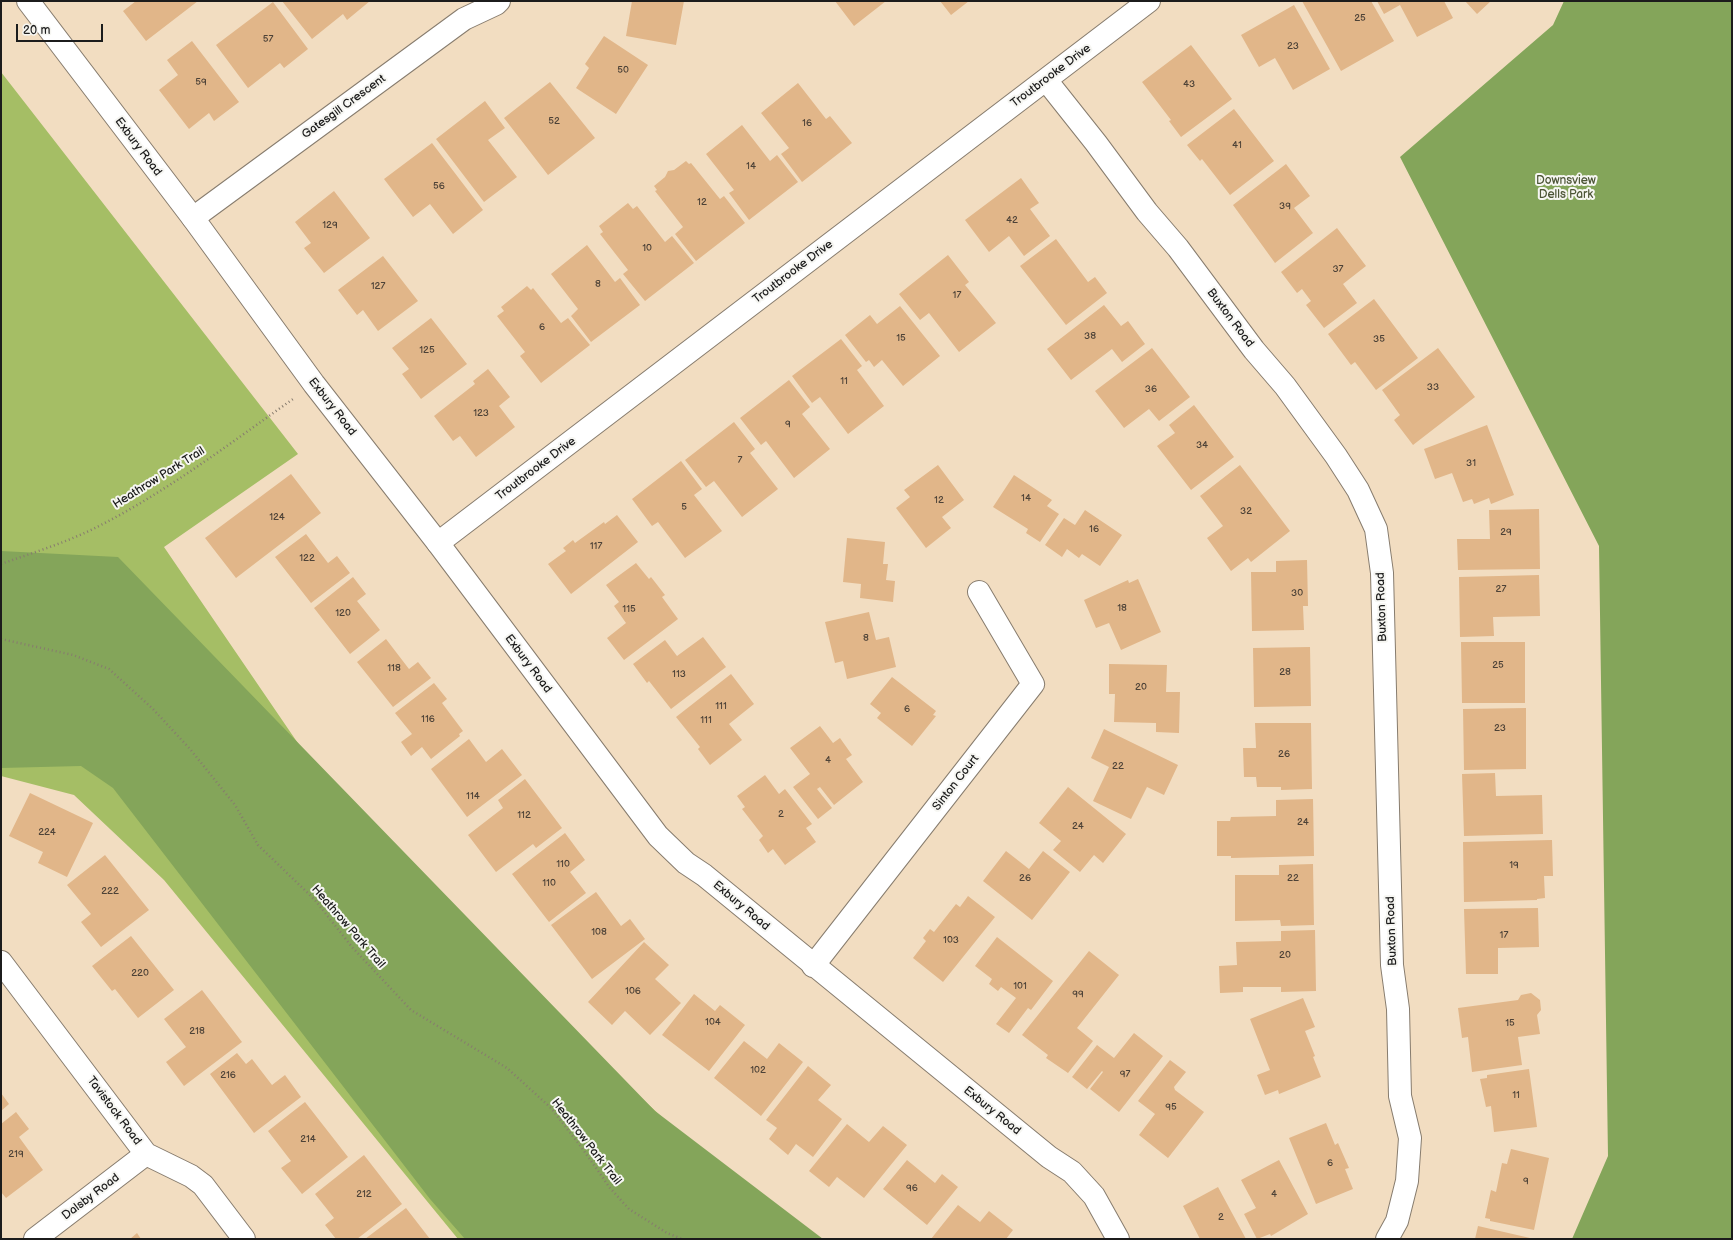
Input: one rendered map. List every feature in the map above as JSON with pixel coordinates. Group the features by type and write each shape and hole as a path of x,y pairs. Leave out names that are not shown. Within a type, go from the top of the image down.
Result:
{"street":[{"name":"Exbury Road","path":"28,1 193,218 314,384 438,543 658,836 686,863 704,875 813,966 1049,1157 1072,1172 1094,1196 1118,1239"},
{"name":"Gatesgill Crescent","path":"193,218 464,19 496,4 499,1"},
{"name":"Troutbrooke Drive","path":"438,543 1149,1"},
{"name":"Buxton Road","path":"1046,80 1096,143 1147,212 1178,248 1254,350 1285,386 1310,419 1358,490 1376,529 1382,581 1392,965 1398,1009 1400,1096 1410,1138 1407,1181 1397,1221 1387,1239"},
{"name":"Sinton Court","path":"813,966 1033,684 979,592"},
{"name":"Tavistock Road","path":"1,962 146,1154 191,1176 203,1186 244,1239"},
{"name":"Dalsby Road","path":"35,1239 146,1154"}],"path":[{"name":"Heathrow Park Trail","path":"1,564 74,538 96,528 136,505 184,475 314,384"},
{"name":"Heathrow Park Trail","path":"1,639 73,655 109,669 153,709 190,749 235,805 258,845 315,900 352,947 411,1010 507,1068 551,1108 582,1148 610,1188 629,1210 682,1239"}],"green space":[{"name":"Downsview Dells Park","path":"1564,1 1732,1 1732,1239 1572,1239 1608,1156 1599,546 1400,157 1553,25"},
{"path":"1,72 298,454 164,547 364,840 793,1239 458,1239 164,880 74,795 1,776"},
{"path":"1,551 118,557 655,1111 823,1239 465,1239 430,1199 113,788 81,766 1,768"}],"building":[{"path":"136,1 198,1 146,41 123,11"},
{"path":"282,1 370,1 347,20 343,14 312,39"},
{"path":"632,1 684,1 676,45 626,36"},
{"path":"835,1 886,1 854,26"},
{"path":"940,1 969,1 951,15"},
{"path":"1302,1 1371,1 1394,41 1341,71"},
{"path":"1377,1 1444,1 1453,18 1417,37 1400,5 1384,14"},
{"path":"1465,1 1491,1 1477,14"},
{"path":"273,2 308,49 284,68 280,63 248,88 216,45"},
{"path":"1294,5 1330,69 1293,90 1275,58 1259,67 1241,35"},
{"path":"604,36 648,65 616,114 576,88 589,68 585,64"},
{"path":"192,41 239,102 214,121 209,113 189,129 159,90 178,75 167,60"},
{"path":"1191,45 1232,99 1181,137 1169,121 1171,120 1142,82"},
{"path":"550,82 595,138 548,175 504,118"},
{"path":"798,83 826,119 830,116 852,143 802,182 781,154 789,148 761,113"},
{"path":"485,101 505,128 488,140 517,177 484,202 436,139"},
{"path":"1234,109 1274,161 1230,195 1202,159 1200,161 1187,145"},
{"path":"742,125 770,161 777,155 798,182 749,220 729,193 734,190 706,154"},
{"path":"432,143 483,210 453,234 430,204 413,217 384,179"},
{"path":"686,161 689,164 691,163 720,199 724,196 745,223 696,261 675,234 683,227 655,191 657,190 654,186 665,177 668,171 674,170"},
{"path":"1286,164 1310,196 1294,208 1313,233 1275,263 1233,205"},
{"path":"1021,178 1039,203 1030,209 1050,236 1024,256 1009,236 989,252 965,220"},
{"path":"334,191 370,238 324,273 304,248 311,243 295,222"},
{"path":"628,203 633,209 637,206 665,242 672,236 694,263 645,301 623,274 628,270 600,234 603,232 599,226"},
{"path":"1337,228 1366,266 1343,284 1357,303 1324,328 1306,305 1311,301 1302,289 1297,293 1281,272"},
{"path":"1056,239 1088,282 1095,277 1107,293 1066,325 1020,266"},
{"path":"587,245 615,282 620,278 640,305 591,342 571,316 578,309 551,274"},
{"path":"948,255 969,282 965,285 996,323 959,352 929,313 920,320 899,294"},
{"path":"383,256 418,301 378,331 363,310 357,315 338,290"},
{"path":"527,286 531,290 533,288 561,323 568,318 590,345 541,383 520,356 525,352 497,316 504,311 501,307"},
{"path":"1374,299 1418,358 1376,390 1355,362 1351,365 1328,334"},
{"path":"1104,305 1121,326 1128,321 1145,344 1122,362 1112,349 1071,380 1047,349"},
{"path":"900,306 940,356 903,386 882,360 874,367 869,360 866,362 845,335 870,315 877,324"},
{"path":"431,318 467,364 421,399 402,374 409,369 392,348"},
{"path":"841,339 862,366 857,370 884,406 848,434 820,397 812,403 792,376"},
{"path":"1152,348 1190,397 1159,421 1149,409 1124,428 1095,391"},
{"path":"1438,348 1475,397 1413,445 1394,420 1400,415 1382,390"},
{"path":"488,369 510,397 499,406 515,427 476,457 460,436 453,441 434,416 475,384 473,381"},
{"path":"789,380 810,407 802,414 830,449 794,478 766,441 761,445 740,418"},
{"path":"1194,405 1234,457 1191,490 1157,446 1175,433 1169,425"},
{"path":"734,422 755,449 750,453 778,489 742,517 714,481 706,487 685,460"},
{"path":"1487,425 1514,495 1491,504 1489,498 1474,504 1472,499 1463,502 1452,473 1435,479 1424,449"},
{"path":"681,461 702,489 694,495 722,531 685,558 658,522 652,526 632,499"},
{"path":"938,465 964,500 942,517 951,528 926,548 896,508 910,497 904,490"},
{"path":"1240,465 1290,531 1251,562 1248,558 1231,571 1207,538 1223,526 1200,496"},
{"path":"291,474 321,513 236,578 205,538"},
{"path":"1014,475 1052,500 1047,506 1059,514 1040,542 1026,533 1028,529 993,507"},
{"path":"1539,509 1540,569 1458,570 1457,539 1490,539 1489,510"},
{"path":"1085,510 1122,535 1100,566 1082,554 1079,558 1067,549 1062,557 1045,545 1064,518 1075,525"},
{"path":"617,515 638,542 571,594 548,564 566,551 563,548 573,540 575,543 604,522 605,524"},
{"path":"306,534 328,563 337,556 350,573 311,603 275,557"},
{"path":"847,538 885,542 883,564 888,564 886,580 895,581 893,602 860,598 861,584 843,582"},
{"path":"1307,560 1308,606 1303,606 1304,630 1252,631 1251,572 1276,572 1276,561"},
{"path":"636,563 649,579 651,577 665,595 662,597 678,619 624,660 607,638 626,623 614,606 619,602 606,585"},
{"path":"1539,575 1540,616 1493,617 1494,636 1460,637 1459,577"},
{"path":"353,577 366,594 357,601 380,630 350,654 314,608"},
{"path":"1138,579 1161,632 1121,650 1109,623 1096,628 1084,600 1128,580 1129,583"},
{"path":"869,612 876,640 889,637 896,667 847,679 843,661 835,663 825,622"},
{"path":"703,637 726,667 671,709 649,681 647,683 633,664 665,640 677,656"},
{"path":"386,639 409,669 418,662 431,678 393,707 357,662"},
{"path":"1461,642 1525,642 1525,703 1462,703"},
{"path":"1310,647 1311,706 1254,707 1253,648"},
{"path":"1109,664 1167,665 1166,692 1180,692 1179,733 1156,732 1156,723 1114,722 1115,694 1109,694"},
{"path":"731,674 754,704 729,724 742,740 710,765 698,749 700,747 676,717"},
{"path":"892,677 936,711 933,715 936,716 912,746 877,718 881,713 870,704"},
{"path":"434,683 447,699 442,703 463,731 459,734 460,736 431,759 422,747 411,756 401,742 412,734 395,713"},
{"path":"1526,708 1526,769 1464,770 1463,709"},
{"path":"1255,723 1311,723 1312,789 1281,790 1281,787 1257,787 1256,777 1244,777 1243,748 1256,748"},
{"path":"820,726 833,743 840,738 852,755 846,759 863,782 834,805 820,787 817,789 832,808 818,819 793,787 810,774 790,748"},
{"path":"1104,729 1178,765 1164,795 1147,787 1131,819 1093,801 1109,767 1091,758"},
{"path":"469,739 486,762 502,749 522,775 467,817 431,769"},
{"path":"1495,773 1496,796 1542,795 1543,834 1464,836 1462,774"},
{"path":"765,775 779,794 785,789 812,824 806,828 816,842 785,865 773,849 768,853 759,840 763,836 742,809 745,807 737,796"},
{"path":"525,779 562,828 536,848 533,844 496,872 468,835 503,808 498,800"},
{"path":"1068,787 1126,834 1103,863 1094,855 1080,872 1053,850 1061,841 1039,823"},
{"path":"30,793 93,823 67,877 38,863 43,852 9,836"},
{"path":"1313,799 1314,856 1231,858 1231,856 1217,856 1217,821 1230,821 1231,817 1276,816 1276,800"},
{"path":"565,833 585,860 570,872 586,893 549,922 512,874"},
{"path":"1552,840 1553,876 1544,876 1545,898 1537,900 1464,902 1463,842"},
{"path":"1006,851 1029,869 1043,851 1070,872 1032,920 983,881"},
{"path":"105,855 149,910 101,947 81,922 91,914 67,885"},
{"path":"1313,864 1314,925 1281,926 1280,920 1235,921 1235,875 1279,875 1279,865"},
{"path":"596,892 621,926 630,919 645,939 592,979 551,925"},
{"path":"968,896 995,917 943,982 913,958 926,941 923,938 930,929 934,932 956,904 960,907"},
{"path":"1538,908 1539,947 1498,948 1498,974 1466,974 1464,909"},
{"path":"1315,930 1316,991 1281,992 1281,987 1243,987 1243,992 1220,993 1219,966 1237,965 1236,942 1281,941 1281,931"},
{"path":"131,936 174,990 138,1018 115,989 112,991 92,966"},
{"path":"997,937 1053,981 1031,1010 1028,1008 1009,1033 996,1024 1016,998 1001,987 998,991 989,984 992,979 975,966"},
{"path":"644,942 669,965 655,979 681,1003 650,1035 625,1011 612,1025 588,1002"},
{"path":"1089,951 1119,975 1077,1028 1093,1041 1068,1073 1046,1058 1048,1055 1022,1035"},
{"path":"202,990 242,1042 184,1086 166,1062 186,1047 164,1019"},
{"path":"1531,993 1540,1000 1541,1010 1537,1015 1540,1034 1518,1037 1522,1065 1472,1072 1468,1037 1462,1038 1458,1008 1518,1000 1521,995"},
{"path":"694,994 715,1011 720,1005 745,1025 709,1071 662,1035"},
{"path":"1303,998 1315,1027 1305,1031 1315,1056 1313,1057 1321,1077 1279,1094 1278,1090 1265,1095 1257,1075 1270,1070 1250,1019"},
{"path":"1134,1033 1163,1056 1119,1112 1090,1089 1103,1072 1102,1071 1087,1089 1072,1077 1097,1045 1114,1058"},
{"path":"744,1041 767,1059 779,1043 803,1062 761,1116 714,1078"},
{"path":"237,1053 246,1064 252,1059 272,1085 285,1075 301,1097 254,1133 210,1074"},
{"path":"1170,1060 1186,1072 1174,1087 1175,1090 1204,1112 1168,1158 1139,1135 1155,1114 1138,1101"},
{"path":"808,1066 831,1085 818,1100 842,1119 813,1157 796,1144 788,1155 769,1139 777,1128 766,1120"},
{"path":"1529,1069 1537,1127 1494,1132 1491,1106 1486,1107 1480,1079 1487,1078 1487,1075"},
{"path":"1,1093 9,1104 1,1111"},
{"path":"305,1102 348,1157 302,1194 281,1168 291,1161 268,1131"},
{"path":"16,1112 29,1129 19,1137 43,1170 6,1198 1,1192 1,1124"},
{"path":"1326,1123 1335,1145 1338,1143 1349,1168 1345,1169 1353,1189 1316,1204 1289,1138"},
{"path":"847,1124 869,1142 883,1126 907,1145 864,1198 837,1177 829,1187 809,1171"},
{"path":"1511,1149 1549,1158 1534,1230 1490,1221 1490,1219 1485,1218 1491,1190 1496,1192 1502,1163 1507,1164"},
{"path":"364,1155 402,1204 357,1239 336,1239 325,1225 334,1218 315,1194"},
{"path":"907,1160 935,1183 942,1174 958,1187 927,1225 883,1189"},
{"path":"1279,1160 1308,1214 1271,1236 1270,1234 1257,1239 1244,1214 1256,1208 1241,1180"},
{"path":"1218,1187 1246,1239 1200,1239 1183,1206"},
{"path":"958,1205 980,1222 989,1211 1013,1230 1006,1239 931,1239"},
{"path":"406,1208 430,1239 365,1239"},
{"path":"1478,1226 1530,1238 1530,1239 1475,1239"},
{"path":"137,1233 141,1239 130,1239"}]}
